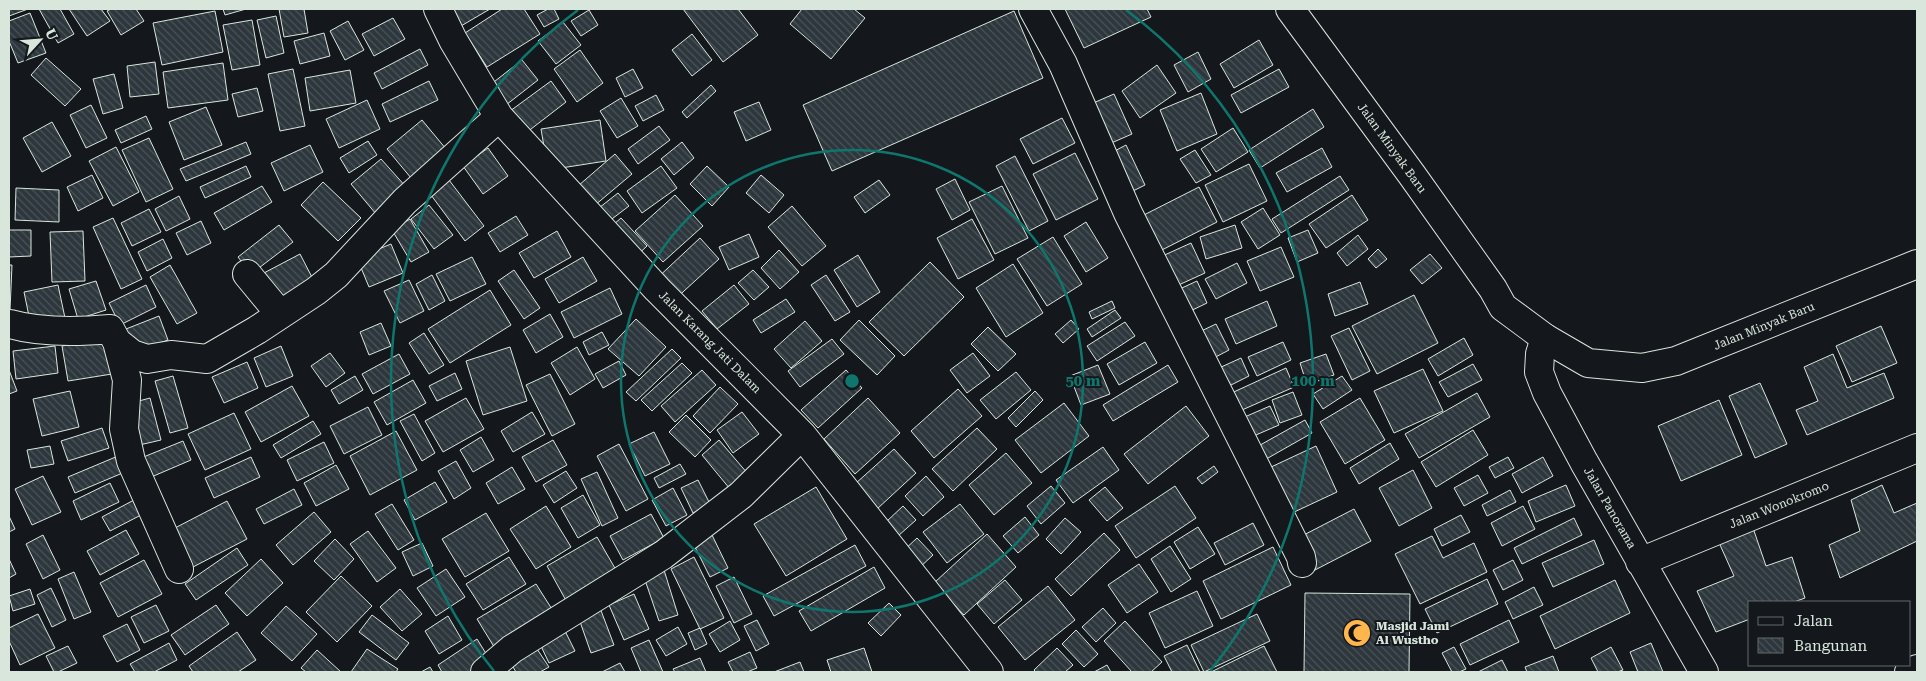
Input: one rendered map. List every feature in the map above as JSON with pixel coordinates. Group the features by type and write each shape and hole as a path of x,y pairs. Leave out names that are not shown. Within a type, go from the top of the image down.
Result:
{"street":[{"name":"Jalan Karang Jati Dalam","path":"438,9 453,40 499,117 657,289 802,434 990,672"},
{"path":"1033,9 1064,64 1128,213 1301,557 1302,563"},
{"name":"Jalan Minyak Baru","path":"1290,9 1494,289 1503,308 1544,338 1588,363 1642,368 1676,360 1917,264"},
{"path":"117,342 132,354 147,359 171,355 206,359 257,330 316,291 336,274 405,201 499,117"},
{"path":"247,274 280,314"},
{"name":"Jalan Minyak Baru","path":"1494,289 1588,350 1607,365"},
{"path":"10,324 24,328 56,331 110,329 117,342 127,380 124,429 131,462 179,569"},
{"name":"Jalan Panorama","path":"1544,338 1540,354 1539,372 1547,393 1640,562 1704,672"},
{"path":"485,672 512,649 663,555 741,495 802,434"},
{"name":"Jalan Wonokromo","path":"1640,562 1917,448"},
{"path":"1909,672 1917,669"}],"building":[{"path":"9,9 28,9 9,16"},
{"path":"39,9 60,9 74,34 58,43"},
{"path":"69,9 101,9 110,21 87,36"},
{"path":"111,9 136,9 144,21 121,35 107,11"},
{"path":"223,9 246,9 225,15"},
{"path":"279,9 304,9 308,33 284,37"},
{"path":"450,9 490,9 461,26"},
{"path":"502,9 524,9 540,34 487,67 465,33"},
{"path":"548,9 554,9 559,19 544,27 537,15"},
{"path":"683,9 738,9 758,35 723,62"},
{"path":"802,9 854,9 865,18 831,59 790,24"},
{"path":"1065,9 1147,9 1151,17 1084,48"},
{"path":"589,10 598,25 581,36 571,21"},
{"path":"215,11 223,52 162,65 153,23"},
{"path":"1014,11 1043,78 832,171 803,105"},
{"path":"30,13 46,53 18,63 9,41 9,21"},
{"path":"276,16 284,53 266,58 257,20"},
{"path":"393,18 405,39 374,56 362,34"},
{"path":"252,20 260,65 232,70 223,25"},
{"path":"348,21 364,50 345,60 330,31"},
{"path":"563,22 581,45 556,64 538,41"},
{"path":"324,33 330,56 300,64 294,41"},
{"path":"692,34 712,60 692,76 672,50"},
{"path":"1259,40 1273,65 1234,88 1220,64"},
{"path":"420,49 428,65 382,89 374,73"},
{"path":"580,50 603,83 577,102 554,69"},
{"path":"1198,52 1211,79 1188,92 1174,65"},
{"path":"46,58 81,89 65,106 31,75"},
{"path":"522,60 538,80 506,105 490,85"},
{"path":"155,62 159,94 130,97 127,66"},
{"path":"223,63 228,100 168,108 163,72"},
{"path":"1157,65 1176,93 1140,118 1122,91"},
{"path":"293,69 305,126 280,131 268,74"},
{"path":"633,69 643,88 625,97 616,78"},
{"path":"1279,69 1289,87 1241,113 1231,95"},
{"path":"350,70 356,103 310,111 305,78"},
{"path":"114,74 123,108 103,114 93,79"},
{"path":"429,81 438,100 390,122 382,104"},
{"path":"551,81 566,102 522,136 506,114"},
{"path":"711,85 716,91 687,118 682,112"},
{"path":"257,88 263,111 238,117 232,94"},
{"path":"1201,93 1217,134 1177,151 1160,110"},
{"path":"1114,94 1132,134 1109,144 1091,104"},
{"path":"656,95 664,110 643,121 635,106"},
{"path":"621,98 638,126 617,138 600,111"},
{"path":"367,100 380,129 339,148 326,119"},
{"path":"759,102 771,130 746,141 734,112"},
{"path":"91,105 107,138 86,148 70,115"},
{"path":"206,107 222,145 184,160 169,122"},
{"path":"1313,109 1324,127 1260,168 1249,150"},
{"path":"146,116 152,129 121,143 115,130"},
{"path":"1062,118 1075,143 1033,164 1020,139"},
{"path":"422,120 451,155 416,184 387,149"},
{"path":"600,120 606,161 548,170 541,129"},
{"path":"52,122 71,156 42,172 23,138"},
{"path":"659,126 670,140 638,164 628,149"},
{"path":"1233,128 1248,152 1216,172 1201,149"},
{"path":"149,138 173,189 146,202 122,150"},
{"path":"368,141 377,155 349,173 340,158"},
{"path":"246,142 251,154 186,181 180,169"},
{"path":"682,142 694,158 674,175 661,159"},
{"path":"310,145 323,172 284,191 271,163"},
{"path":"1126,145 1145,185 1127,194 1109,154"},
{"path":"116,147 139,192 113,206 89,161"},
{"path":"488,148 508,176 483,194 463,166"},
{"path":"1322,148 1332,167 1287,192 1276,173"},
{"path":"1195,150 1211,175 1196,183 1180,159"},
{"path":"1075,153 1098,199 1056,220 1033,174"},
{"path":"615,154 632,174 588,211 571,192"},
{"path":"1015,156 1048,221 1029,231 996,166"},
{"path":"381,159 407,188 376,214 351,184"},
{"path":"1249,164 1267,201 1223,222 1205,185"},
{"path":"246,166 251,177 205,198 200,187"},
{"path":"661,166 677,188 642,213 627,191"},
{"path":"707,166 729,187 712,206 690,184"},
{"path":"92,175 103,198 78,211 67,187"},
{"path":"761,175 784,195 769,213 746,193"},
{"path":"1340,176 1349,190 1281,233 1272,219"},
{"path":"955,179 970,210 952,220 936,189"},
{"path":"449,180 484,226 465,241 431,195"},
{"path":"879,180 890,195 865,213 854,197"},
{"path":"323,182 361,218 338,241 301,205"},
{"path":"262,186 272,202 224,230 214,213"},
{"path":"1002,186 1028,238 995,254 969,202"},
{"path":"1199,187 1217,222 1154,254 1136,219"},
{"path":"16,188 59,190 59,222 15,220"},
{"path":"618,193 629,206 600,228 590,215"},
{"path":"675,195 703,226 663,262 635,231"},
{"path":"1352,195 1368,220 1326,248 1309,224"},
{"path":"179,196 190,219 166,231 155,209"},
{"path":"429,205 453,235 434,249 411,219"},
{"path":"792,206 826,246 802,266 768,227"},
{"path":"1263,208 1280,235 1258,249 1241,222"},
{"path":"149,209 161,232 132,246 121,223"},
{"path":"516,216 528,235 500,252 488,233"},
{"path":"113,218 142,279 121,289 93,227"},
{"path":"621,218 647,246 631,261 605,232"},
{"path":"410,219 429,252 411,262 392,230"},
{"path":"972,219 994,260 958,279 937,238"},
{"path":"201,221 211,243 187,255 176,233"},
{"path":"1086,222 1108,258 1086,272 1064,236"},
{"path":"279,225 293,242 251,274 238,257"},
{"path":"1235,225 1242,248 1206,259 1200,237"},
{"path":"9,230 31,230 31,256 9,257"},
{"path":"1308,230 1318,253 1297,262 1288,238"},
{"path":"83,231 85,281 52,282 50,232"},
{"path":"557,231 571,257 534,278 519,253"},
{"path":"749,234 759,257 729,270 719,247"},
{"path":"1358,235 1368,249 1347,266 1337,253"},
{"path":"1053,237 1082,284 1047,306 1017,259"},
{"path":"700,238 719,259 672,302 653,282"},
{"path":"163,239 172,258 147,271 138,252"},
{"path":"1191,243 1205,273 1172,288 1158,258"},
{"path":"391,244 403,273 369,287 357,258"},
{"path":"1281,247 1294,277 1260,291 1247,261"},
{"path":"1378,249 1387,259 1376,268 1368,259"},
{"path":"779,250 799,272 780,289 761,268"},
{"path":"300,254 315,283 277,303 262,274"},
{"path":"1430,254 1442,268 1422,284 1410,270"},
{"path":"858,255 880,292 857,307 834,270"},
{"path":"472,257 486,284 450,301 436,274"},
{"path":"583,257 597,281 559,303 545,279"},
{"path":"930,262 964,297 904,356 869,322"},
{"path":"1237,263 1247,283 1216,299 1205,279"},
{"path":"1013,264 1043,313 1006,337 976,288"},
{"path":"9,265 12,265 10,310 9,310"},
{"path":"170,265 197,313 177,324 150,277"},
{"path":"514,270 540,308 524,319 498,281"},
{"path":"753,270 769,287 754,300 738,283"},
{"path":"432,275 445,301 429,310 416,284"},
{"path":"826,275 850,312 835,321 811,285"},
{"path":"409,280 424,311 400,323 384,291"},
{"path":"96,281 106,310 78,319 69,289"},
{"path":"1197,281 1207,303 1182,315 1171,293"},
{"path":"1360,282 1368,304 1335,316 1328,294"},
{"path":"58,285 65,318 31,326 24,292"},
{"path":"146,285 156,307 120,325 109,303"},
{"path":"734,285 749,304 717,329 702,311"},
{"path":"610,288 622,314 574,338 561,312"},
{"path":"490,290 511,325 450,363 428,329"},
{"path":"1414,295 1438,343 1377,374 1352,326"},
{"path":"786,299 795,312 761,333 753,320"},
{"path":"1112,301 1115,308 1092,319 1089,312"},
{"path":"1267,301 1277,326 1236,344 1225,319"},
{"path":"1115,310 1121,318 1092,337 1087,329"},
{"path":"550,314 563,337 536,353 523,330"},
{"path":"159,316 168,340 134,353 126,329"},
{"path":"636,319 666,347 639,376 608,349"},
{"path":"859,320 895,356 877,375 840,340"},
{"path":"1071,320 1079,329 1063,343 1055,334"},
{"path":"805,321 822,341 791,368 774,349"},
{"path":"1125,322 1135,336 1097,361 1087,346"},
{"path":"381,323 391,346 369,355 360,332"},
{"path":"1216,324 1229,350 1208,361 1195,334"},
{"path":"1881,326 1897,363 1852,382 1836,346"},
{"path":"988,327 1016,354 998,371 971,344"},
{"path":"1349,328 1370,371 1352,380 1331,336"},
{"path":"602,332 609,345 589,355 583,342"},
{"path":"424,333 444,365 429,374 409,343"},
{"path":"1464,338 1473,355 1438,376 1428,359"},
{"path":"106,339 112,374 68,381 62,346"},
{"path":"832,339 844,354 800,387 788,371"},
{"path":"1145,342 1157,363 1119,385 1107,364"},
{"path":"1283,342 1291,360 1257,376 1248,357"},
{"path":"55,346 58,373 16,379 13,351"},
{"path":"281,346 293,376 266,387 254,358"},
{"path":"510,347 527,401 483,415 466,361"},
{"path":"577,347 595,379 570,395 551,363"},
{"path":"672,349 681,358 636,401 626,392"},
{"path":"330,353 345,373 326,387 311,366"},
{"path":"973,353 990,376 967,393 950,370"},
{"path":"399,354 410,374 373,394 362,374"},
{"path":"1326,354 1334,375 1307,385 1300,363"},
{"path":"1833,354 1847,388 1884,373 1894,398 1807,435 1796,410 1818,401 1804,367"},
{"path":"1241,358 1249,376 1227,387 1219,368"},
{"path":"619,361 626,375 603,388 595,374"},
{"path":"247,362 258,388 224,403 212,377"},
{"path":"682,363 692,373 652,411 641,400"},
{"path":"1473,364 1482,380 1448,397 1439,382"},
{"path":"1098,365 1110,394 1081,405 1070,376"},
{"path":"1168,365 1178,382 1113,421 1103,405"},
{"path":"1286,368 1294,387 1233,414 1225,396"},
{"path":"1423,369 1443,411 1394,433 1374,391"},
{"path":"9,370 17,391 9,394"},
{"path":"702,370 716,385 675,422 661,406"},
{"path":"846,370 862,388 818,428 801,410"},
{"path":"1016,372 1031,390 996,419 980,400"},
{"path":"455,373 462,389 437,401 429,386"},
{"path":"550,374 575,424 552,436 526,385"},
{"path":"173,376 188,428 170,433 155,381"},
{"path":"355,376 363,390 339,404 331,390"},
{"path":"1342,376 1352,390 1323,409 1313,394"},
{"path":"413,380 426,403 387,425 374,402"},
{"path":"1760,383 1787,444 1755,458 1729,396"},
{"path":"292,386 309,416 261,442 245,412"},
{"path":"720,387 738,404 710,433 693,416"},
{"path":"958,389 982,416 934,458 911,431"},
{"path":"70,391 79,427 42,436 33,399"},
{"path":"1035,391 1043,400 1016,427 1008,418"},
{"path":"1293,392 1302,415 1280,423 1272,400"},
{"path":"1477,393 1490,417 1419,458 1405,434"},
{"path":"150,398 161,440 135,446 124,405"},
{"path":"466,398 484,429 443,452 425,421"},
{"path":"868,398 900,433 855,474 824,439"},
{"path":"1360,398 1385,440 1345,464 1320,422"},
{"path":"1719,400 1742,455 1681,481 1658,426"},
{"path":"1064,403 1089,436 1041,473 1015,440"},
{"path":"1186,406 1209,436 1148,484 1124,454"},
{"path":"1270,406 1279,425 1249,438 1240,419"},
{"path":"368,407 382,435 344,454 330,426"},
{"path":"532,412 545,434 513,452 501,431"},
{"path":"742,412 759,434 733,453 717,430"},
{"path":"234,413 251,449 205,470 188,434"},
{"path":"414,414 435,453 422,461 400,421"},
{"path":"686,415 711,440 695,457 669,432"},
{"path":"1305,420 1312,433 1261,462 1253,449"},
{"path":"313,421 321,434 281,458 273,445"},
{"path":"102,428 109,448 68,461 61,441"},
{"path":"977,428 997,449 953,491 932,469"},
{"path":"1473,430 1488,455 1436,487 1421,462"},
{"path":"396,431 417,470 370,495 350,456"},
{"path":"654,432 670,464 645,476 629,444"},
{"path":"481,437 494,460 473,472 460,450"},
{"path":"553,440 567,465 536,482 522,457"},
{"path":"719,440 748,474 730,489 702,455"},
{"path":"183,441 191,460 149,478 141,458"},
{"path":"324,442 334,463 297,481 287,460"},
{"path":"1390,443 1399,459 1359,484 1350,468"},
{"path":"619,444 648,499 626,511 597,456"},
{"path":"50,446 54,464 31,468 27,450"},
{"path":"1316,446 1337,492 1290,514 1269,468"},
{"path":"1103,447 1119,470 1073,503 1056,480"},
{"path":"894,449 916,473 877,509 855,484"},
{"path":"1006,453 1032,483 994,515 969,485"},
{"path":"118,456 125,472 75,493 68,477"},
{"path":"251,457 260,477 214,498 205,478"},
{"path":"1508,457 1514,468 1495,478 1489,467"},
{"path":"1543,457 1553,476 1522,493 1512,474"},
{"path":"456,461 471,488 454,499 438,471"},
{"path":"680,464 686,474 659,488 654,478"},
{"path":"336,465 349,489 316,506 304,483"},
{"path":"1214,466 1218,472 1202,484 1197,478"},
{"path":"512,467 525,489 498,504 486,483"},
{"path":"1413,470 1432,508 1399,526 1379,488"},
{"path":"566,471 577,488 554,503 543,485"},
{"path":"597,472 618,518 602,526 581,479"},
{"path":"1478,475 1488,493 1464,506 1454,488"},
{"path":"43,476 61,512 32,525 15,489"},
{"path":"926,476 944,497 923,516 905,496"},
{"path":"698,480 710,504 693,513 681,488"},
{"path":"435,482 447,502 415,520 404,500"},
{"path":"110,483 119,502 81,520 73,501"},
{"path":"1566,485 1575,506 1536,522 1528,501"},
{"path":"1882,485 1894,513 1917,503 1917,541 1840,578 1829,545 1860,531 1851,500"},
{"path":"1051,486 1065,503 1041,524 1027,506"},
{"path":"1175,486 1196,518 1136,558 1115,526"},
{"path":"816,487 847,539 786,576 754,524"},
{"path":"1105,487 1123,508 1107,521 1089,500"},
{"path":"673,488 687,515 666,526 652,500"},
{"path":"294,489 302,505 264,524 256,509"},
{"path":"1510,490 1516,502 1487,516 1482,505"},
{"path":"583,495 600,525 578,538 561,508"},
{"path":"134,500 141,515 110,531 102,517"},
{"path":"227,501 247,539 193,567 173,529"},
{"path":"392,504 414,540 398,550 375,514"},
{"path":"960,504 984,534 947,563 923,532"},
{"path":"546,506 571,547 536,569 510,529"},
{"path":"903,506 916,520 898,536 886,522"},
{"path":"1523,506 1535,529 1502,546 1491,523"},
{"path":"1354,509 1371,541 1313,571 1296,539"},
{"path":"314,512 331,532 293,565 276,545"},
{"path":"486,513 509,551 465,577 442,539"},
{"path":"651,514 664,538 623,560 610,536"},
{"path":"1461,515 1470,532 1442,546 1434,529"},
{"path":"9,516 15,529 9,532"},
{"path":"1025,517 1039,535 1018,553 1003,536"},
{"path":"1065,518 1081,532 1061,554 1046,539"},
{"path":"1574,518 1582,535 1522,564 1514,548"},
{"path":"1253,523 1264,545 1225,565 1214,543"},
{"path":"1752,525 1766,566 1792,557 1805,598 1797,601 1748,601 1748,620 1716,632 1697,591 1734,576 1716,536"},
{"path":"1198,527 1215,554 1190,569 1174,542"},
{"path":"126,530 139,554 100,575 87,551"},
{"path":"368,531 396,568 377,582 350,544"},
{"path":"1104,533 1120,550 1071,596 1055,579"},
{"path":"987,534 1016,567 964,615 934,583"},
{"path":"43,535 60,570 43,579 26,544"},
{"path":"712,535 728,568 710,577 693,543"},
{"path":"1432,536 1443,558 1474,543 1487,572 1420,604 1395,554"},
{"path":"597,537 620,577 569,606 547,566"},
{"path":"917,538 933,555 918,569 902,552"},
{"path":"335,539 354,559 334,580 314,561"},
{"path":"1594,540 1604,564 1553,587 1542,563"},
{"path":"422,543 433,566 413,576 402,552"},
{"path":"855,545 866,566 774,616 763,596"},
{"path":"1170,546 1191,579 1171,592 1151,559"},
{"path":"1273,547 1291,585 1221,619 1203,581"},
{"path":"237,548 248,565 196,600 185,584"},
{"path":"509,557 526,584 483,610 466,584"},
{"path":"694,557 724,618 700,629 671,569"},
{"path":"9,559 16,574 9,578"},
{"path":"261,559 283,583 247,616 225,593"},
{"path":"144,560 162,594 118,617 100,583"},
{"path":"1513,560 1523,580 1503,590 1493,570"},
{"path":"1139,564 1158,592 1127,613 1108,585"},
{"path":"874,567 885,588 811,631 799,611"},
{"path":"446,569 465,597 436,616 417,588"},
{"path":"664,570 678,615 659,621 644,577"},
{"path":"74,572 91,612 74,619 58,579"},
{"path":"341,576 372,606 337,642 306,612"},
{"path":"734,577 752,614 734,623 716,586"},
{"path":"1487,579 1498,604 1437,633 1425,609"},
{"path":"1005,580 1022,600 994,624 977,604"},
{"path":"1615,580 1630,613 1555,649 1540,616"},
{"path":"536,584 555,614 496,650 477,619"},
{"path":"1048,586 1075,620 1025,660 998,627"},
{"path":"1534,587 1543,605 1513,619 1505,602"},
{"path":"51,588 66,620 52,627 37,595"},
{"path":"30,589 35,604 13,611 9,596"},
{"path":"400,589 422,614 402,631 380,607"},
{"path":"1197,591 1213,626 1165,648 1149,613"},
{"name":"Masjid Jami Al Wustho","path":"1305,593 1410,594 1409,672 1304,672"},
{"path":"634,594 649,629 624,640 609,605"},
{"path":"889,603 901,615 881,636 868,623"},
{"path":"156,605 169,631 144,643 131,617"},
{"path":"216,605 229,624 185,655 171,635"},
{"path":"286,606 317,634 292,661 261,633"},
{"path":"600,608 614,645 591,653 578,616"},
{"path":"1103,608 1116,623 1096,642 1082,627"},
{"path":"38,614 55,648 20,665 9,641 9,628"},
{"path":"1257,614 1270,641 1204,672 1191,645"},
{"path":"372,615 409,643 396,660 359,632"},
{"path":"448,616 462,640 439,654 425,631"},
{"path":"757,620 769,644 756,651 744,626"},
{"path":"1509,620 1519,642 1470,665 1460,644"},
{"path":"730,621 740,640 720,652 709,634"},
{"path":"1125,621 1162,662 1151,672 1132,672 1104,641"},
{"path":"127,624 140,650 117,662 103,636"},
{"path":"678,627 687,644 666,656 656,640"},
{"path":"700,628 707,644 695,650 688,633"},
{"path":"1076,630 1098,654 1084,667 1062,644"},
{"path":"565,631 575,651 549,663 540,644"},
{"path":"237,632 256,660 238,672 193,672 189,666"},
{"path":"477,639 490,660 471,672 442,672 438,665"},
{"path":"649,640 663,672 641,672 631,648"},
{"path":"169,643 177,660 154,672 135,672 130,664"},
{"path":"1651,643 1663,672 1638,672 1630,652"},
{"path":"1187,645 1200,672 1172,672 1164,656"},
{"path":"68,646 77,663 54,672 46,656"},
{"path":"535,646 549,667 540,672 516,672 510,662"},
{"path":"1264,646 1277,672 1211,672"},
{"path":"1454,647 1466,669 1459,672 1452,672 1442,653"},
{"path":"1611,647 1623,670 1617,672 1598,672 1591,658"},
{"path":"864,648 872,672 831,672 827,660"},
{"path":"1057,648 1073,665 1065,672 1036,672 1034,670"},
{"path":"367,649 398,669 396,672 351,672"},
{"path":"317,650 341,672 306,672 301,668"},
{"path":"750,652 757,668 747,672 733,672 728,662"},
{"path":"1553,656 1559,672 1527,672 1525,667"},
{"path":"700,658 706,672 675,672 673,669"},
{"path":"1502,660 1508,672 1478,672"},
{"path":"800,662 804,672 774,672"},
{"path":"620,663 625,672 602,672"},
{"path":"1107,665 1111,672 1094,672"},
{"path":"430,667 433,672 421,672"}],"place":[{"name":"Masjid Jami Al Wustho","path":"1357,633"}]}
